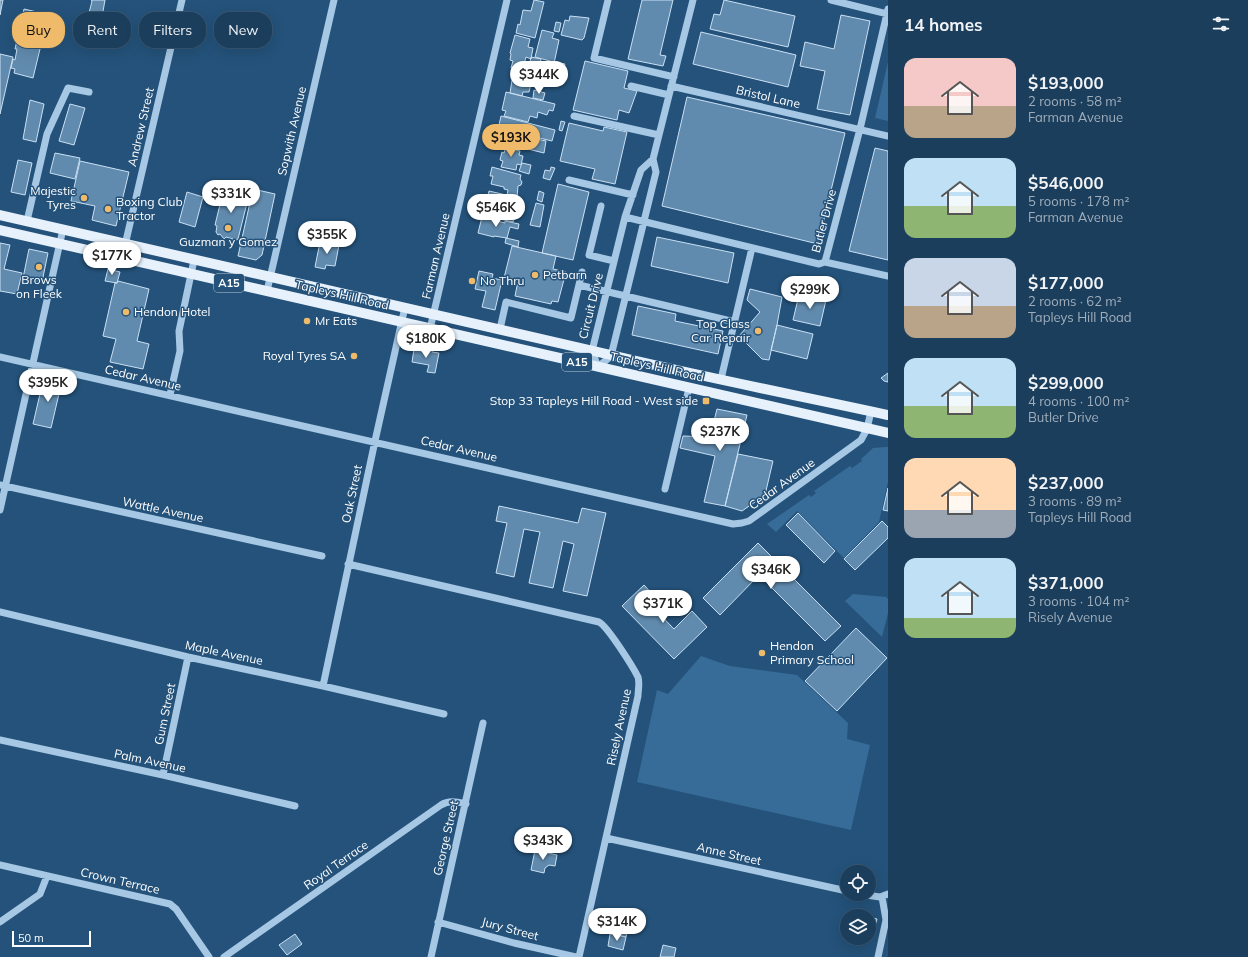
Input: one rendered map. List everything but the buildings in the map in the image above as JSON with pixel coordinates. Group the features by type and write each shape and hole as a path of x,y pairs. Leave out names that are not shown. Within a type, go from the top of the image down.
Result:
{"main road":[{"name":"Tapleys Hill Road","path":"0,215 434,313 592,350 611,356 888,415"},
{"name":"Tapleys Hill Road","path":"0,230 888,433"}],"street":[{"name":"Andrew Street","path":"122,258 182,0"},
{"name":"Sopwith Avenue","path":"267,291 334,0"},
{"name":"Farman Avenue","path":"430,329 507,0"},
{"path":"608,0 594,58 674,77"},
{"name":"Circuit Drive","path":"611,356 656,172 653,159 693,0"},
{"path":"831,0 888,12"},
{"name":"Butler Drive","path":"625,217 819,264 825,262 860,129 888,12"},
{"path":"631,86 669,95"},
{"name":"Bristol Lane","path":"671,86 888,136"},
{"path":"27,221 47,134 68,88 89,92"},
{"path":"574,116 659,135"},
{"name":"Circuit Drive","path":"598,367 592,350 625,217 641,170 653,159"},
{"path":"569,180 633,195"},
{"path":"601,206 590,255 614,261"},
{"path":"0,510 3,486 33,364 63,229"},
{"path":"721,379 752,248"},
{"path":"170,395 180,351 179,331 194,260"},
{"path":"825,262 888,276"},
{"path":"500,329 506,302 572,318 582,272"},
{"path":"579,285 735,322"},
{"name":"Oak Street","path":"323,686 348,564 405,307"},
{"path":"598,367 611,356"},
{"name":"Cedar Avenue","path":"0,357 375,441 733,524 749,521 860,440 866,429 871,412"},
{"path":"665,489 689,388"},
{"name":"Wattle Avenue","path":"3,486 322,556"},
{"name":"Risely Avenue","path":"348,564 592,620 603,624 638,678 639,687 606,838 577,957"},
{"name":"Maple Avenue","path":"0,612 188,657 444,714"},
{"name":"Gum Street","path":"163,775 188,657"},
{"name":"George Street","path":"431,957 483,723"},
{"name":"Palm Avenue","path":"0,740 163,775 295,806"},
{"name":"Royal Terrace","path":"226,957 441,805 453,802 466,804"},
{"name":"Anne Street","path":"606,838 840,889"},
{"name":"Crown Terrace","path":"0,865 170,904 176,909 209,957"},
{"path":"0,922 40,894 47,876"},
{"path":"878,957 886,920 885,896"},
{"name":"Jury Street","path":"438,922 514,943 577,957"}],"shaded area":[{"path":"888,62 888,121 875,118"},
{"path":"888,447 888,482 879,522 844,558 797,511 776,532 767,524 809,495 811,497 816,493 814,491 850,466 852,468 862,461 861,459 873,448"},
{"path":"853,594 886,597 888,599 888,613 882,637 845,601"},
{"path":"701,656 730,666 797,675 848,723 847,739 870,745 851,830 637,782 657,690 668,694"}],"place":[{"name":"Majestic Tyres","path":"84,198"},
{"name":"Boxing Club Tractor","path":"108,209"},
{"name":"Guzman y Gomez","path":"228,228"},
{"name":"Brows on Fleek","path":"39,267"},
{"name":"Petbarn","path":"535,275"},
{"name":"No Thru","path":"472,281"},
{"name":"Hendon Hotel","path":"126,312"},
{"name":"Mr Eats","path":"307,321"},
{"name":"Top Class Car Repair","path":"758,331"},
{"name":"Royal Tyres SA","path":"354,356"},
{"name":"Stop 33 Tapleys Hill Road - West side","path":"706,401"},
{"name":"Hendon Primary School","path":"762,653"}]}
